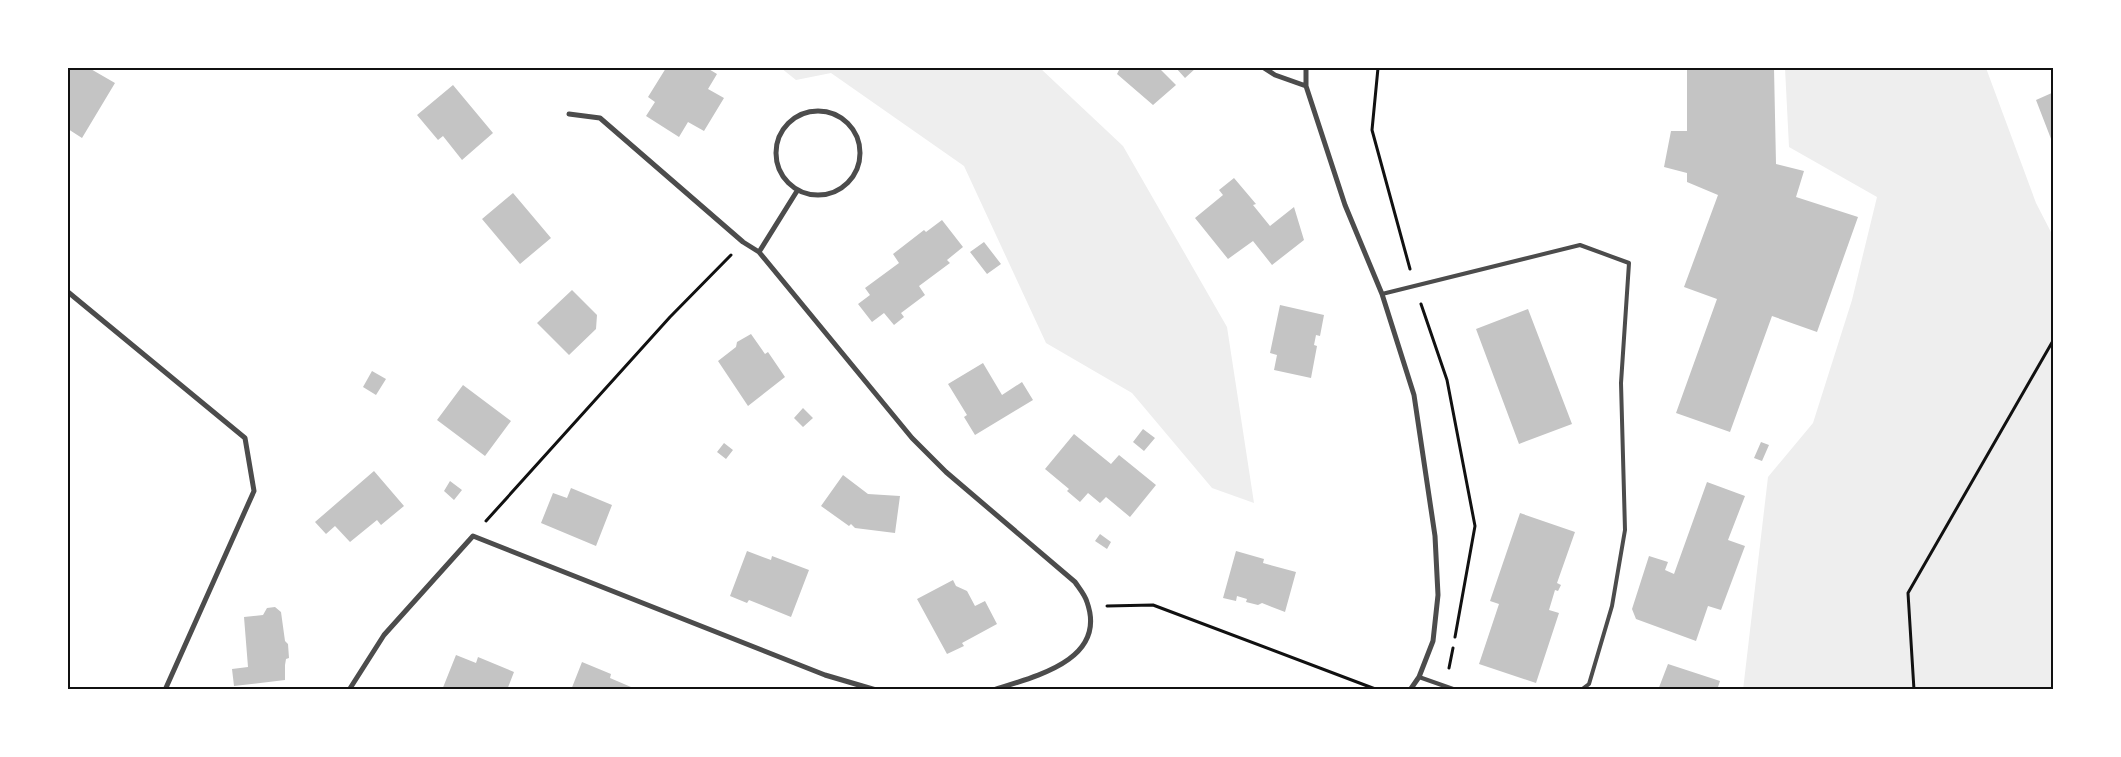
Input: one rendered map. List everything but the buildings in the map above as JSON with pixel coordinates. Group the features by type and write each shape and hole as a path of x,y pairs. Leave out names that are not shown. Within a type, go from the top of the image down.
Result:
{"street":[{"path":"1264,68 1275,75 1306,86"},
{"path":"1306,68 1306,86 1345,205 1382,294 1414,395 1435,536 1438,595 1434,641 1419,677 1410,690"},
{"path":"821,111 835,115 847,122 856,134 860,147 860,160 855,173 847,184 836,192 823,196 809,195 797,191 786,181 778,169 775,155 777,141 784,128 794,118 807,112 821,111"},
{"path":"568,114 600,118 743,242 759,252 912,438 946,472 1075,582 1088,607 1090,617 1087,641 1072,658 1042,675 993,690"},
{"path":"759,252 797,191"},
{"path":"68,292 245,438 254,491 165,690"},
{"path":"350,690 384,635 472,536 825,675 876,690"}],"lane":[{"path":"1382,294 1580,245 1629,263 1621,383 1625,530 1610,613 1589,684 1581,690"},
{"path":"1419,677 1456,690"}],"path":[{"path":"472,536 670,317 721,265"},
{"path":"1914,690 1908,592 2054,339"},
{"path":"1088,607 1153,605 1378,690"}],"shaded area":[{"path":"781,68 1040,68 1123,146 1227,327 1254,503 1212,488 1132,393 1046,343 964,166 831,73 796,80"},
{"path":"1785,68 1986,68 2036,203 2053,236 2053,689 1743,690 1768,477 1813,423 1852,300 1877,197 1789,147"}]}
